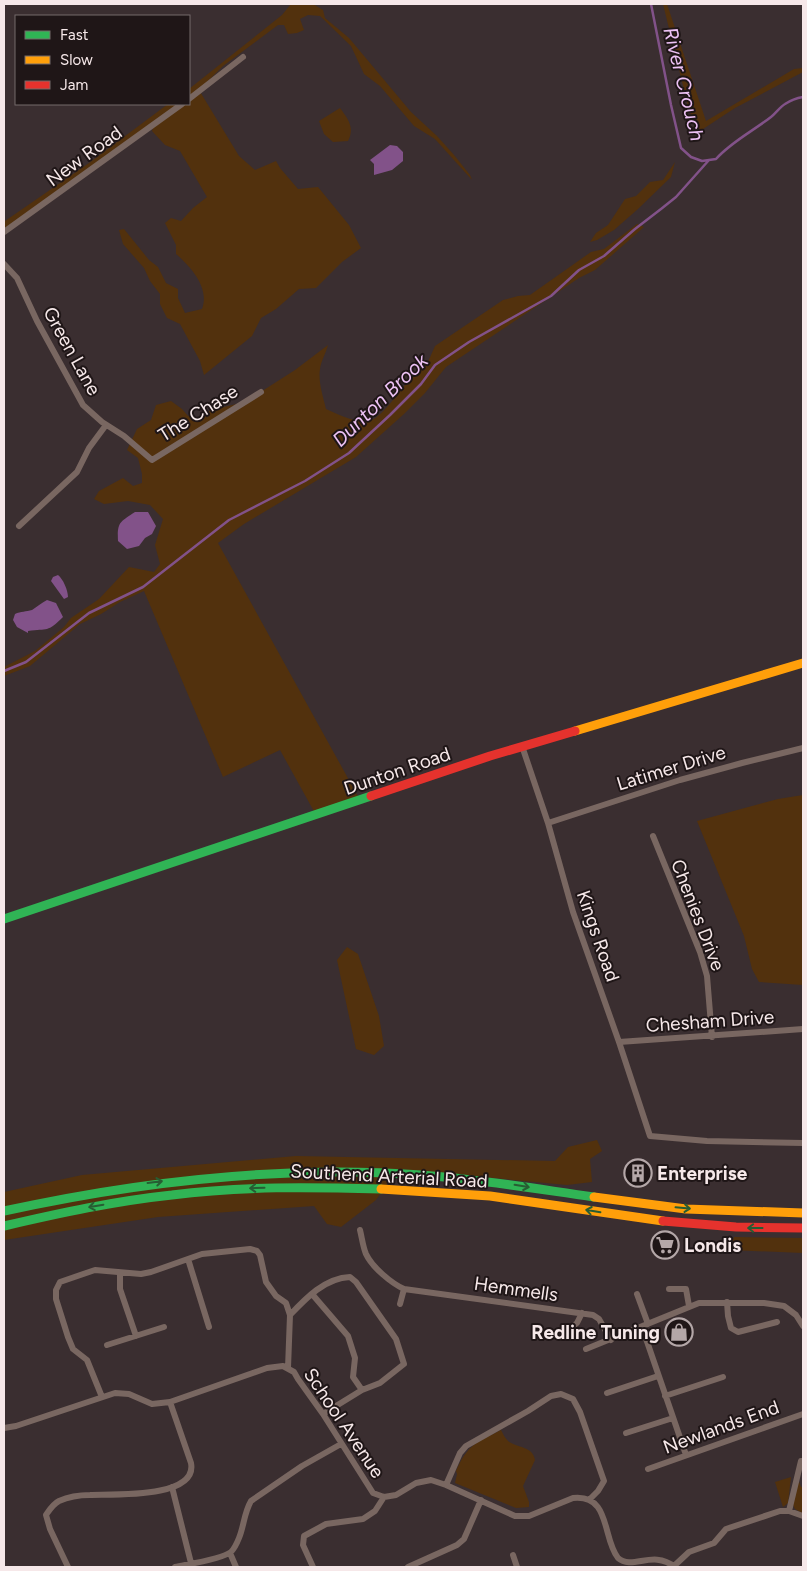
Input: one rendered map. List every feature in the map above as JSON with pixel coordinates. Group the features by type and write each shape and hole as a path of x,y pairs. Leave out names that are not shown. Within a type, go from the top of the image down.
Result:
{"main road":[{"name":"Dunton Road","path":"4,919 522,746 803,663"},
{"name":"Southend Arterial Road","path":"4,1210 154,1182 309,1172 422,1175 495,1182 686,1209 803,1213"},
{"name":"Southend Arterial Road","path":"4,1226 75,1210 158,1197 253,1188 309,1187 419,1190 492,1197 676,1222 746,1228 803,1228"}],"street":[{"path":"190,98 243,57"},
{"name":"New Road","path":"4,232 181,105"},
{"name":"Green Lane","path":"4,264 17,278 37,321 84,405 106,425 124,436 152,460"},
{"name":"The Chase","path":"152,460 261,392"},
{"path":"18,526 77,472 89,448 106,425"},
{"name":"Kings Road","path":"522,746 548,822 572,912 619,1042 650,1136 707,1141 803,1143"},
{"name":"Latimer Drive","path":"548,822 690,777 803,748"},
{"name":"Chenies Drive","path":"653,836 708,976 712,1037"},
{"name":"Chesham Drive","path":"619,1042 712,1037 803,1029"},
{"name":"Hemmells","path":"360,1230 366,1255 381,1273 404,1289 593,1315 599,1319 611,1340"},
{"path":"102,1397 87,1360 73,1349 56,1298 56,1290 60,1282 95,1270 141,1274 152,1272 202,1254 250,1249 257,1251 260,1255 266,1282 276,1296 286,1303 290,1315 288,1368"},
{"path":"188,1259 209,1327"},
{"path":"120,1273 120,1289 136,1336"},
{"path":"290,1315 312,1294 340,1277 350,1277 356,1282 396,1339 404,1364 380,1383 362,1390 323,1414"},
{"path":"400,1304 404,1289"},
{"path":"669,1289 686,1289 689,1306"},
{"path":"312,1294 348,1336 355,1358 353,1378 362,1390"},
{"path":"637,1294 658,1376 686,1455"},
{"path":"727,1302 731,1328 738,1332 777,1322"},
{"path":"586,1349 699,1303 770,1303 784,1306 796,1315 803,1326"},
{"path":"572,1327 577,1323 582,1313"},
{"path":"107,1345 164,1326"},
{"name":"School Avenue","path":"4,1428 16,1426 115,1393 129,1394 152,1404 170,1402 267,1368 278,1366 288,1368 294,1372 373,1493 384,1497 396,1495 416,1483 431,1480 515,1516 529,1516 573,1498 589,1500"},
{"path":"607,1393 658,1376"},
{"path":"665,1396 723,1377"},
{"path":"446,1485 460,1453 466,1446 552,1396 561,1394 573,1399 580,1412 604,1481 598,1492 589,1500 603,1514 616,1556 628,1566 652,1560 669,1563 674,1567 690,1552 714,1543 726,1529 780,1511 790,1511 803,1516"},
{"path":"68,1567 46,1515 52,1506 59,1501 88,1495 146,1494 172,1487 188,1478 192,1468 170,1402"},
{"name":"Newlands End","path":"648,1469 803,1414"},
{"path":"626,1433 673,1418"},
{"path":"175,1567 230,1553 235,1548 247,1508 251,1502 302,1466 341,1444"},
{"path":"790,1511 800,1462"},
{"path":"172,1487 191,1563"},
{"path":"313,1567 303,1545 304,1536 326,1524 363,1519 375,1511 384,1497"},
{"path":"408,1567 464,1540 481,1500"},
{"path":"230,1553 236,1567"},
{"path":"513,1555 517,1567"}],"shaded area":[{"path":"291,4 313,4 323,10 325,18 349,38 411,112 454,155 472,180 435,139 414,126 380,86 364,74 351,46 320,16 308,15 300,19 304,30 297,33 288,34 284,25 278,25 223,66 199,90 239,156 255,170 276,161 298,189 318,187 349,225 361,248 342,262 316,288 299,289 276,309 261,318 252,336 204,375 200,361 180,324 167,318 160,304 160,294 150,281 144,268 123,244 119,230 124,229 149,260 158,267 166,283 178,289 178,298 185,313 202,309 203,293 198,278 176,254 176,245 165,223 171,218 181,221 207,197 180,151 165,145 152,131 154,125 4,232 4,220 89,163 167,105 190,105 190,88 282,15"},
{"path":"663,4 667,4 706,121 794,69 803,68 803,72 735,108 697,133 688,106"},
{"path":"340,108 350,123 350,136 348,141 333,142 324,134 319,121"},
{"path":"390,145 397,146 403,152 403,161 392,170 374,175 374,164 370,160"},
{"path":"675,162 671,177 638,209 614,230 590,242 596,233 608,225 625,199 636,196 650,182 663,180"},
{"path":"637,224 644,227 595,270 579,278 446,367 425,393 404,414 356,457 244,524 218,543 360,800 316,815 280,750 223,777 144,591 80,624 30,666 4,676 4,667 35,651 64,627 71,618 99,599 129,567 154,572 160,564 155,545 163,519 150,505 128,501 104,504 94,499 99,491 123,478 133,486 142,483 138,458 127,450 137,429 151,420 156,405 171,401 188,416 198,418 211,410 245,402 295,370 328,345 320,369 321,389 326,409 354,420 372,420 389,405 417,370 423,364 427,364 435,346 503,300 530,295 591,252 604,249"},
{"path":"135,512 148,512 156,526 152,534 145,538 139,546 127,549 118,541 118,530 120,523"},
{"path":"58,575 67,591 68,597 64,599 51,581 53,577"},
{"path":"47,600 56,603 63,617 54,626 47,629 28,631 28,633 17,627 13,620 15,614 32,610"},
{"path":"803,795 803,985 759,982 752,969 744,936 697,821 778,799"},
{"path":"347,947 358,954 379,1016 384,1046 374,1055 356,1049 337,960"},
{"path":"597,1140 602,1151 590,1159 592,1182 567,1185 398,1169 376,1200 341,1227 327,1224 314,1206 158,1217 4,1240 4,1192 82,1175 296,1156 555,1161 568,1147"},
{"path":"734,1237 803,1238 803,1253 730,1250"},
{"path":"501,1430 508,1441 528,1450 534,1455 535,1460 523,1486 529,1507 516,1508 455,1483 456,1471 469,1450 474,1445"},
{"path":"797,1476 801,1487 803,1487 802,1513 795,1509 793,1505"},
{"path":"791,1477 788,1503 783,1507 775,1482"}],"waterway":[{"name":"River Crouch","path":"651,4 681,148 691,157 702,161 716,159 735,142 771,117 783,105 803,97"},
{"name":"Dunton Brook","path":"4,671 26,662 89,613 143,587 229,520 305,481 349,453 421,384 435,365 469,342 551,296 579,270 604,256 676,197 709,160"}],"traffic: fast":[{"path":"4,919 371,796"},
{"path":"4,1211 107,1191 159,1184 211,1178 316,1172 369,1172 421,1175 594,1197"},
{"path":"4,1226 109,1204 198,1192 276,1188 381,1189"}],"traffic: slow":[{"path":"575,731 803,663"},
{"path":"381,1189 490,1196 663,1221"},
{"path":"594,1197 686,1209 803,1213"}],"traffic: jam":[{"path":"371,796 490,756 575,731"},
{"path":"663,1221 736,1227 803,1228"}],"place":[{"name":"Enterprise","path":"638,1173"},
{"name":"Londis","path":"665,1245"},
{"name":"Redline Tuning","path":"679,1332"}]}
